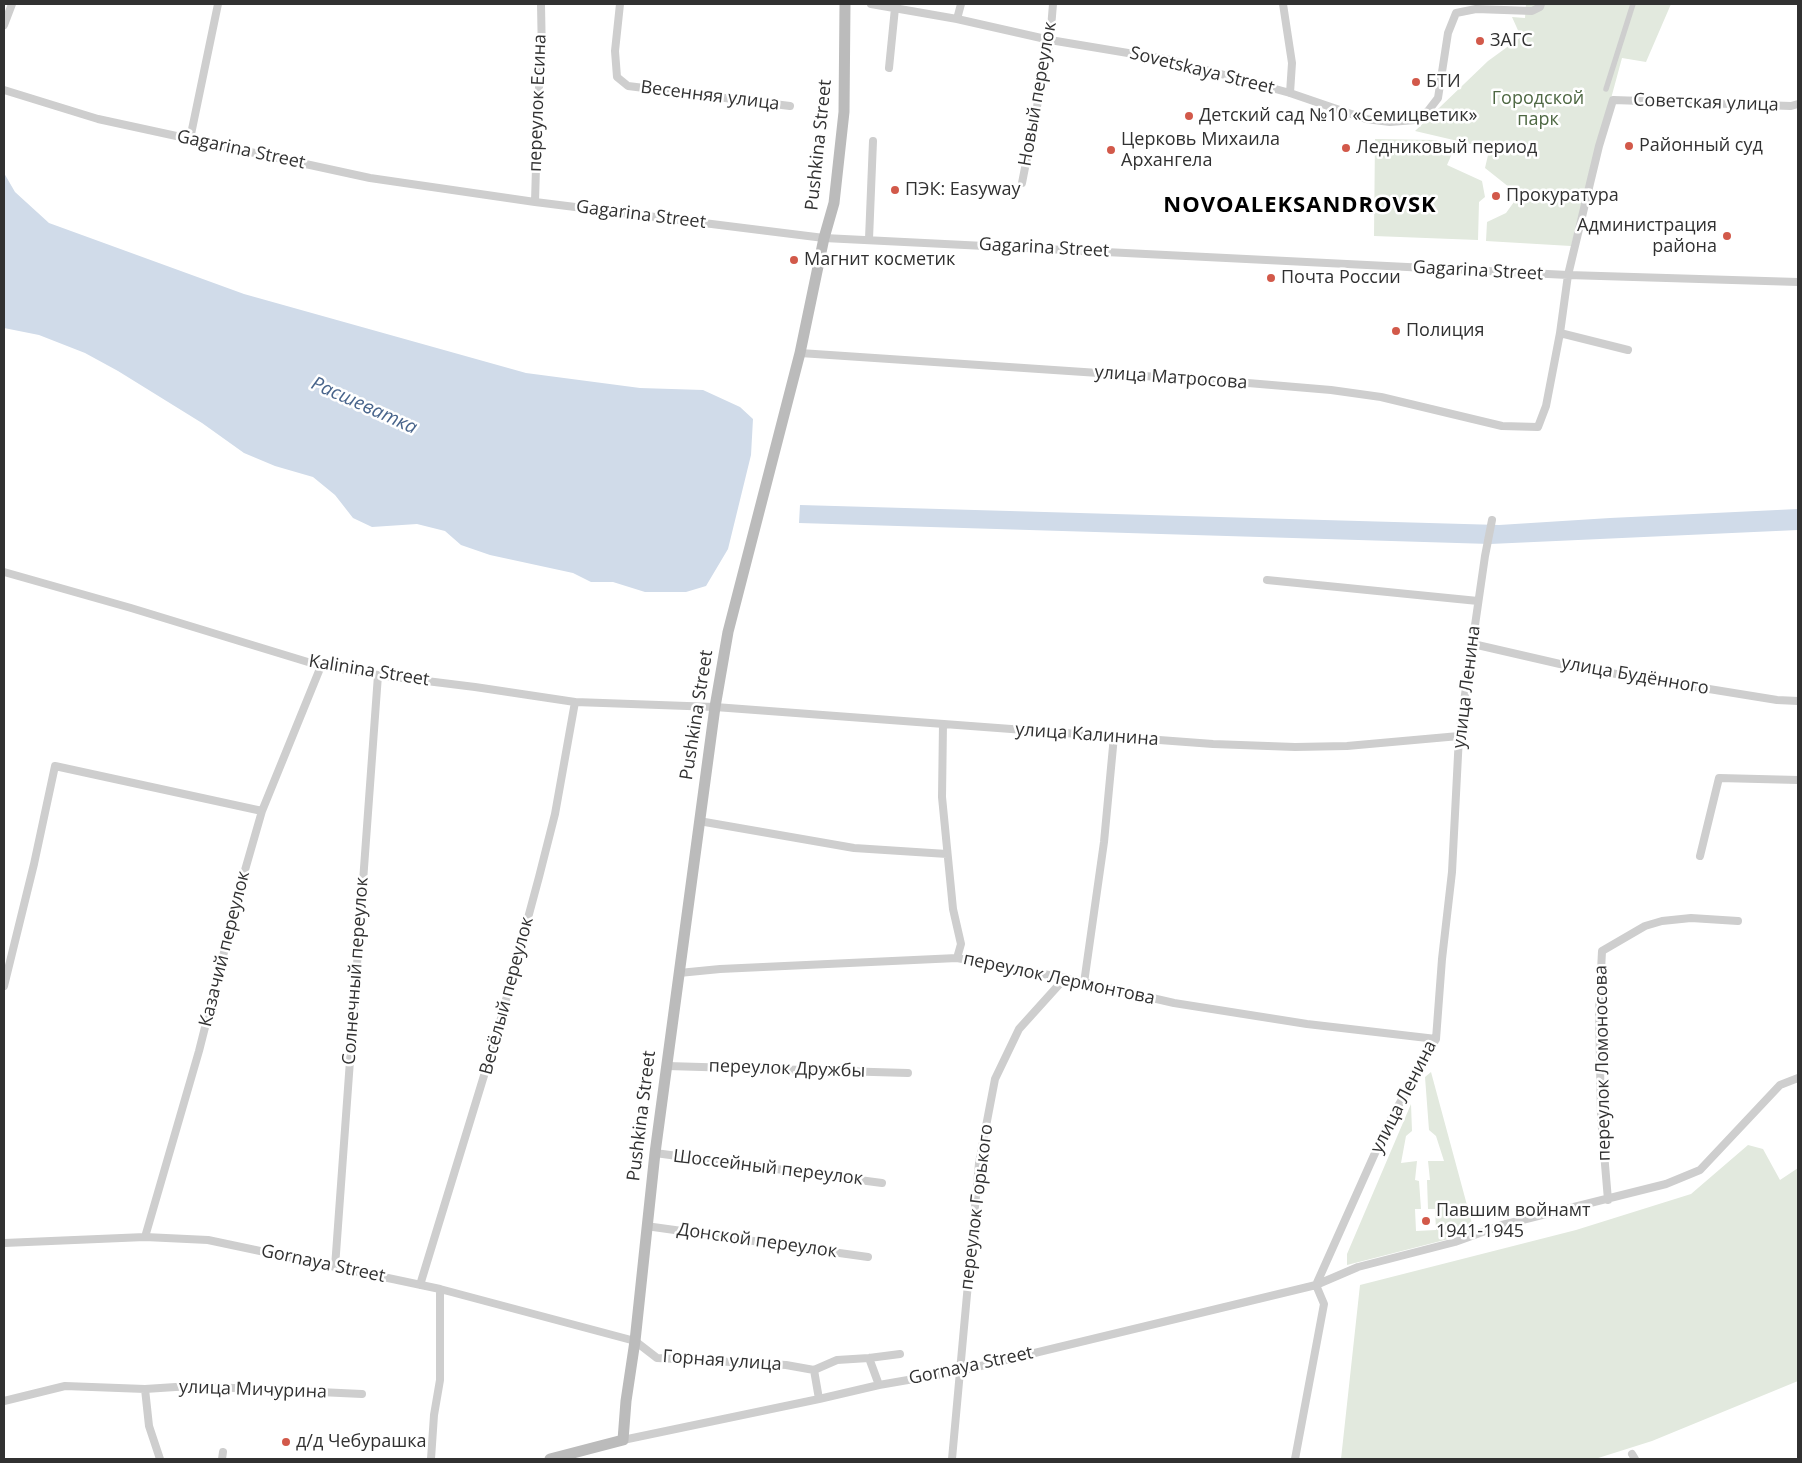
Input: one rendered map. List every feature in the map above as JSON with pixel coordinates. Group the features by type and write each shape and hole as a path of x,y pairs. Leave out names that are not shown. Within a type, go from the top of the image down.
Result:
{"main road":[{"name":"Pushkina Street","path":"624,1440 626,1401 635,1341 655,1153 715,707 728,632 800,353 824,238 834,203 844,112 845,4"},
{"path":"550,1459 624,1440"}],"street":[{"path":"4,25 12,4"},
{"path":"190,139 218,4"},
{"name":"переулок Есина","path":"535,202 538,97 542,59 541,4"},
{"name":"Весенняя улица","path":"620,4 614,51 617,77 628,86 790,106"},
{"name":"Sovetskaya Street","path":"871,4 957,19 1050,40 1170,60 1290,93 1366,119 1390,122 1415,120 1428,111 1438,98 1448,31 1456,13 1476,9 1532,10 1540,8 1541,4"},
{"path":"957,19 960,4"},
{"name":"Новый переулок","path":"1022,183 1050,40 1053,4"},
{"path":"1284,4 1292,63 1290,93"},
{"path":"1606,89 1633,4"},
{"path":"888,68 895,8"},
{"name":"Gagarina Street","path":"4,90 98,119 370,178 535,202 824,238 1568,275 1798,282"},
{"name":"Советская улица","path":"1568,275 1599,146 1613,100 1791,106 1798,104"},
{"path":"869,240 873,141"},
{"path":"1568,275 1560,333 1628,350"},
{"name":"улица Матросова","path":"800,353 1331,390 1381,397 1502,426 1538,427 1546,406 1560,333"},
{"name":"улица Ленина","path":"1316,1285 1388,1124 1436,1039 1442,959 1452,872 1459,736 1478,601 1492,520"},
{"name":"Kalinina Street","path":"4,572 131,608 321,666 575,702 715,707"},
{"name":"улица Ленина","path":"1267,580 1478,601"},
{"name":"улица Будённого","path":"1473,644 1573,667 1777,700 1798,701"},
{"name":"Казачий переулок","path":"145,1237 199,1051 262,811 321,666"},
{"name":"Солнечный переулок","path":"334,1267 378,675"},
{"name":"Весёлый переулок","path":"420,1285 497,1033 539,877 555,814 575,702"},
{"name":"улица Калинина","path":"715,707 1213,744 1295,747 1347,746 1459,736"},
{"path":"943,724 942,797 953,908 960,944 957,958"},
{"path":"1084,983 1104,842 1114,736"},
{"path":"4,986 34,864 55,766 262,811"},
{"path":"1700,856 1719,778 1798,780"},
{"path":"699,821 854,848 947,854"},
{"name":"переулок Ломоносова","path":"1608,1200 1601,1107 1599,1011 1602,951 1646,926 1662,921 1691,918 1738,921"},
{"name":"переулок Лермонтова","path":"679,973 720,969 957,958 1065,978 1203,1008 1307,1024 1436,1039"},
{"name":"переулок Горького","path":"952,1459 979,1163 995,1079 1020,1029 1065,978"},
{"name":"переулок Дружбы","path":"666,1066 908,1073"},
{"name":"Gornaya Street","path":"624,1440 879,1385 960,1371 1316,1285 1358,1267 1455,1242 1502,1226 1666,1184 1700,1170 1780,1085 1798,1078"},
{"name":"Шоссейный переулок","path":"655,1153 882,1183"},
{"name":"Донской переулок","path":"646,1226 868,1256"},
{"name":"Gornaya Street","path":"4,1242 145,1237 208,1240 440,1289 635,1341"},
{"path":"1295,1459 1324,1304 1316,1285"},
{"path":"431,1459 434,1415 440,1380 440,1289"},
{"name":"Горная улица","path":"635,1341 658,1358 786,1365 814,1370"},
{"path":"819,1399 814,1370 838,1360 900,1354"},
{"path":"869,1358 879,1385"},
{"name":"улица Мичурина","path":"4,1401 65,1386 145,1389 191,1386 362,1394"},
{"path":"145,1389 149,1426 160,1459"}],"green space":[{"name":"Городской парк","path":"1526,4 1671,4 1646,62 1622,58 1571,246 1486,241 1487,222 1506,213 1519,195 1485,168 1488,155 1475,145 1415,131 1488,61 1521,37 1512,17 1525,18"},
{"name":"Городской парк","path":"1375,139 1436,140 1454,149 1447,165 1482,181 1485,197 1479,202 1478,240 1374,236"},
{"path":"1431,1072 1474,1231 1347,1265 1347,1254 1411,1104 1412,1131 1406,1136 1401,1163 1417,1161 1415,1180 1419,1181 1421,1209 1415,1209 1416,1231 1436,1230 1435,1209 1428,1209 1427,1180 1430,1180 1428,1161 1444,1161 1436,1136 1429,1130 1425,1077"},
{"path":"1748,1145 1763,1149 1780,1180 1798,1168 1798,1381 1652,1441 1595,1459 1341,1459 1360,1285 1576,1230 1691,1194"}],"water":[{"name":"Расшеватка","path":"4,173 15,192 49,223 244,294 526,373 640,388 703,390 740,407 753,419 751,455 728,549 706,586 686,592 645,592 613,582 591,582 573,573 490,555 461,545 445,531 417,524 372,527 353,518 335,495 313,477 275,466 244,453 202,423 85,353 39,335 4,328"},
{"path":"800,505 1499,525 1798,509 1798,530 1490,544 799,523"}],"place":[{"name":"ЗАГС","path":"1480,41"},
{"name":"БТИ","path":"1416,82"},
{"name":"Детский сад №10 «Семицветик»","path":"1189,116"},
{"name":"Районный суд","path":"1629,146"},
{"name":"Ледниковый период","path":"1346,148"},
{"name":"Церковь Михаила Архангела","path":"1111,150"},
{"name":"ПЭК: Easyway","path":"895,190"},
{"name":"Прокуратура","path":"1496,196"},
{"name":"Администрация района","path":"1727,236"},
{"name":"Магнит косметик","path":"794,260"},
{"name":"Почта России","path":"1271,278"},
{"name":"Полиция","path":"1396,331"},
{"name":"Павшим войнамт 1941-1945","path":"1426,1221"},
{"name":"д/д Чебурашка","path":"286,1442"}],"district":[{"name":"NOVOALEKSANDROVSK","path":"1300,206"}]}
